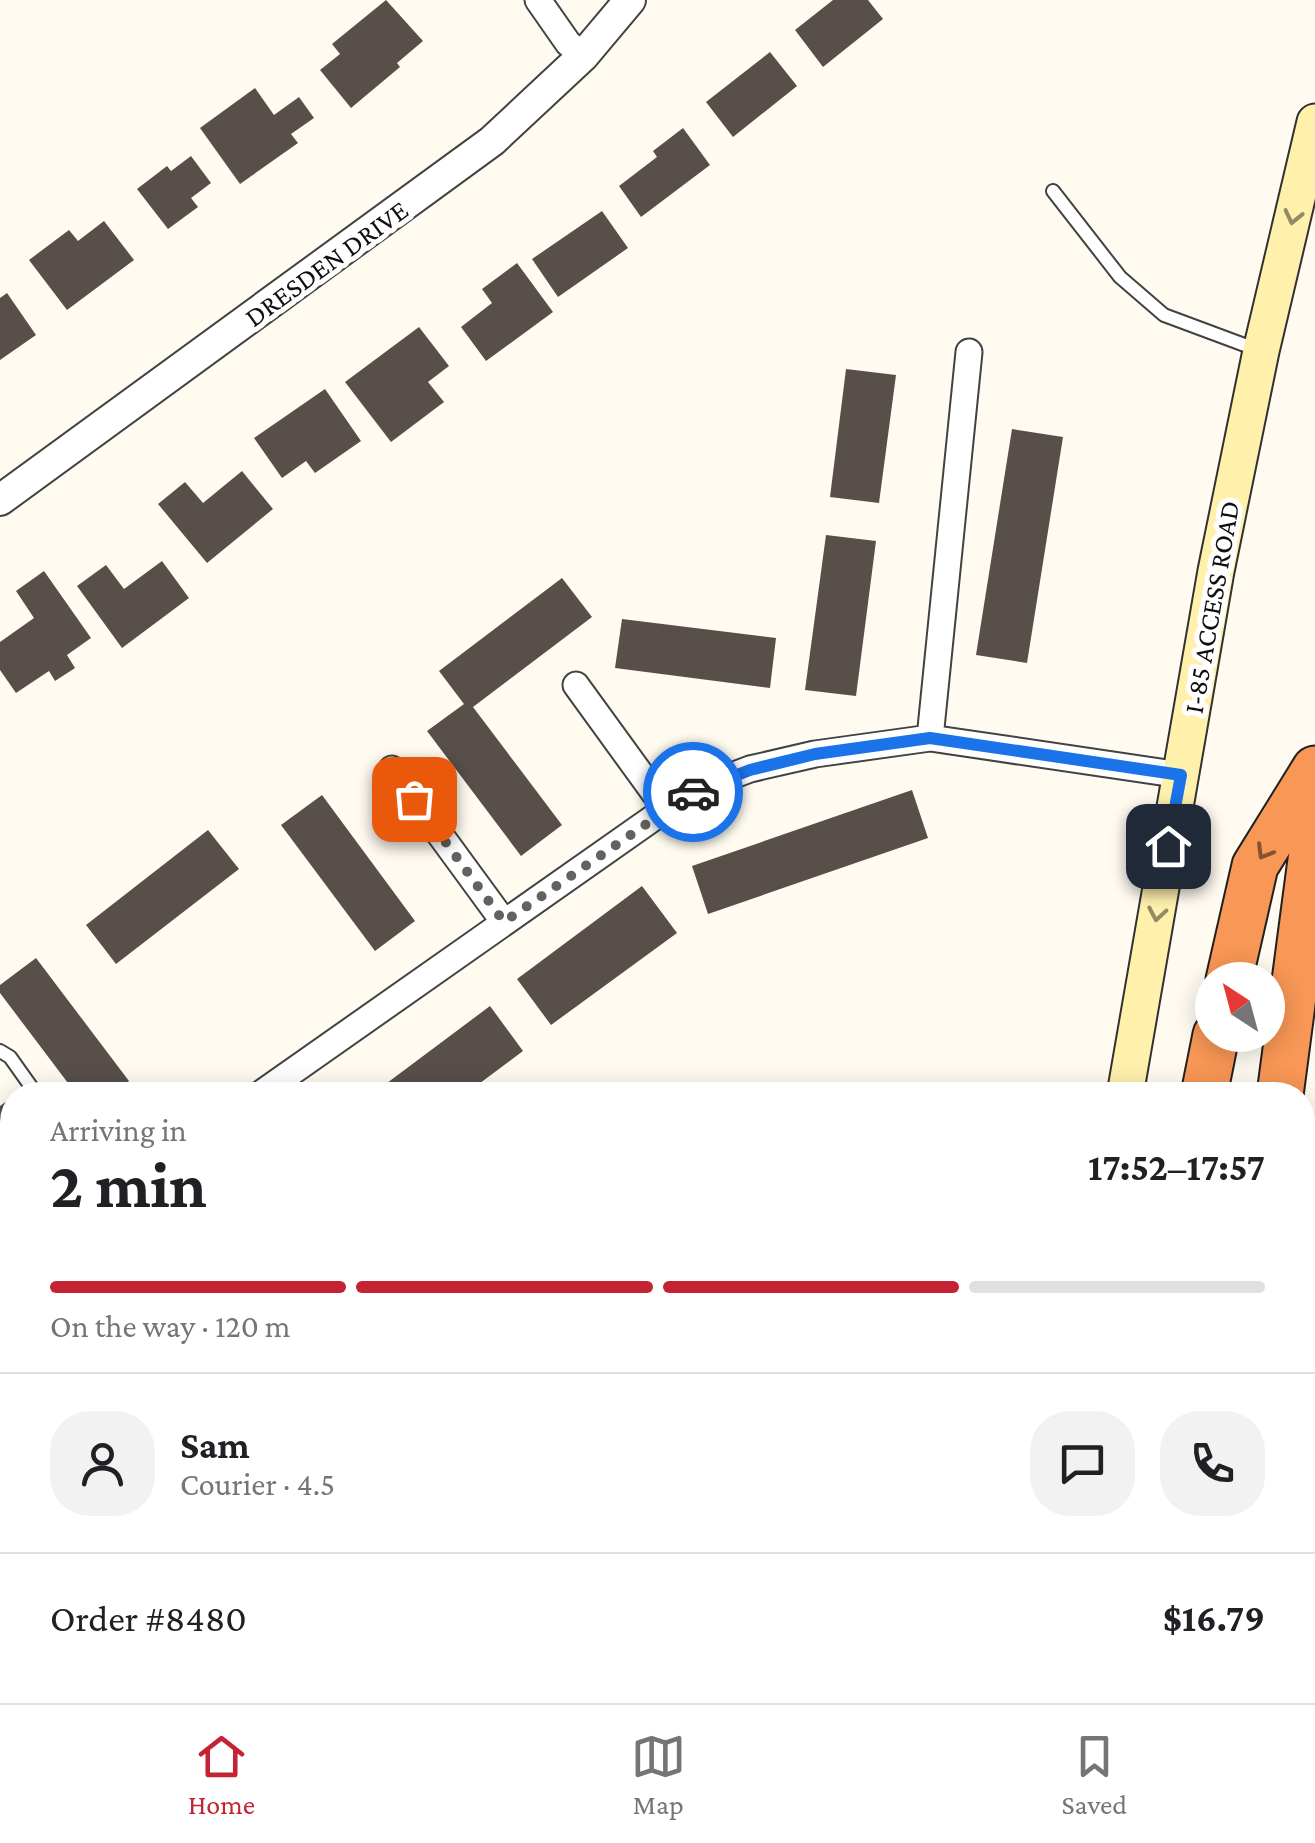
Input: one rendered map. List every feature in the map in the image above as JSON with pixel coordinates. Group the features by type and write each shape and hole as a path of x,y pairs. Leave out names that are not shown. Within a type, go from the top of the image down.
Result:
{"highway":[{"path":"1233,962 1256,866 1315,769"},
{"path":"1282,1082 1315,830"},
{"path":"1207,1082 1213,1052"}],"main road":[{"name":"I-85 ACCESS ROAD","path":"1127,1082 1216,571 1315,122"}],"street":[{"path":"538,0 568,43 583,56"},
{"name":"DRESDEN DRIVE","path":"0,500 492,141 583,56 630,0"},
{"path":"930,738 970,352"},
{"path":"576,685 666,808"},
{"path":"277,1082 666,808 700,788 750,770 815,754 930,738 1181,775"},
{"path":"392,768 504,922"}],"lane":[{"path":"1053,191 1120,277 1164,315 1262,350"},
{"path":"0,1051 28,1082"}],"building":[{"path":"386,0 423,41 397,63 400,67 351,108 320,70 340,54 332,44"},
{"path":"833,0 868,0 883,19 823,67 795,30"},
{"path":"770,52 797,86 733,137 706,102"},
{"path":"255,88 274,115 299,97 314,118 291,134 298,143 240,184 200,128"},
{"path":"683,128 710,165 641,217 619,186 657,157 653,151"},
{"path":"191,156 211,183 191,198 198,207 168,229 137,189 167,166 171,171"},
{"path":"602,211 628,248 558,297 532,259"},
{"path":"104,221 134,260 67,310 29,260 69,230 78,241"},
{"path":"517,263 553,312 486,361 461,327 492,303 482,289"},
{"path":"7,293 36,335 0,360 0,298"},
{"path":"419,327 449,366 428,382 444,402 391,442 345,382"},
{"path":"846,369 896,375 879,503 830,497"},
{"path":"325,389 361,441 315,473 306,461 282,478 254,438"},
{"path":"1012,429 1063,437 1027,663 976,655"},
{"path":"242,471 273,509 207,563 158,504 185,482 203,503"},
{"path":"826,535 876,541 856,696 805,690"},
{"path":"162,561 189,598 122,648 77,586 106,565 124,589"},
{"path":"44,571 91,638 67,655 75,668 55,681 49,671 16,693 0,670 0,642 34,618 16,591"},
{"path":"562,578 592,617 473,707 562,825 521,856 427,731 464,704 439,671"},
{"path":"622,619 776,638 770,688 615,668"},
{"path":"912,790 928,838 708,914 692,866"},
{"path":"322,795 415,921 375,951 281,825"},
{"path":"208,830 239,869 116,964 86,925"},
{"path":"642,886 677,933 551,1025 517,979"},
{"path":"36,958 129,1081 67,1082 0,993 0,985"},
{"path":"490,1006 523,1051 481,1082 388,1082"}],"way so far":[{"path":"414,799 504,922 693,792"}],"route":[{"path":"693,792 750,770 815,754 930,738 1181,775 1168,846"}]}
